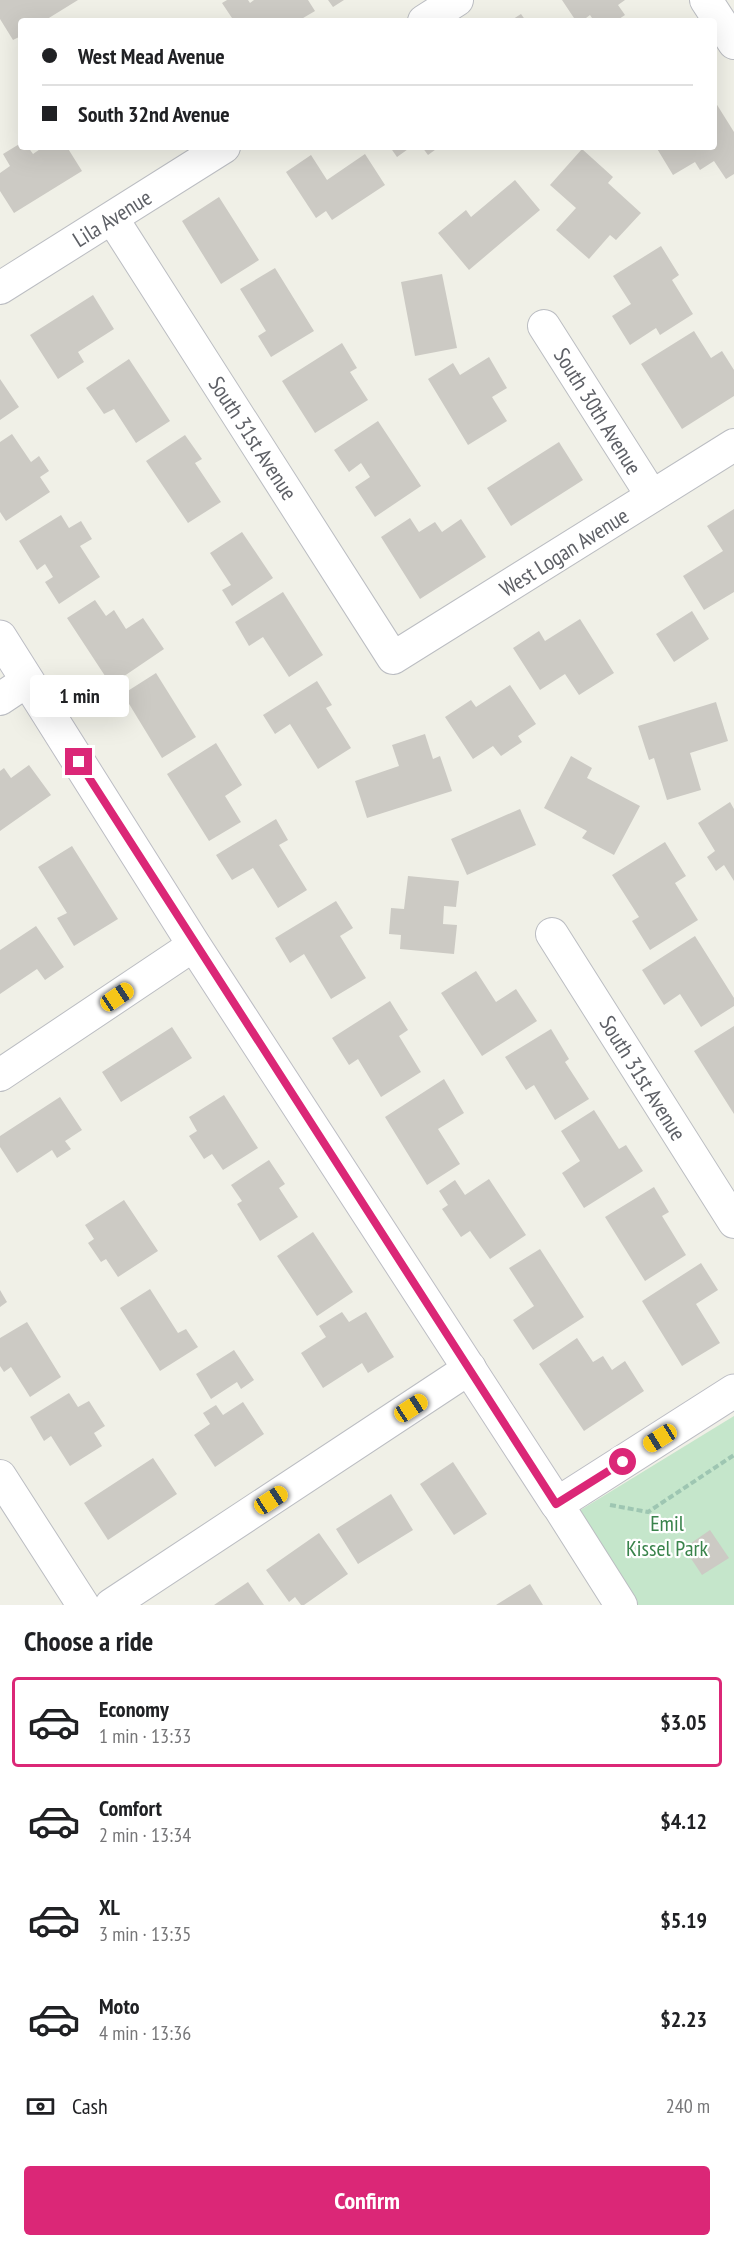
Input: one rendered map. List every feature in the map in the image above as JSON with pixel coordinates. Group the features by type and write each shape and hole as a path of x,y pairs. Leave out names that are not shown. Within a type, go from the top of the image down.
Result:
{"street":[{"path":"429,18 457,0"},
{"path":"706,0 734,43"},
{"name":"Lila Avenue","path":"0,288 219,150"},
{"name":"South 31st Avenue","path":"112,218 393,658"},
{"name":"South 30th Avenue","path":"544,326 652,496"},
{"name":"West Logan Avenue","path":"393,658 734,445"},
{"path":"0,637 194,945 470,1368 562,1501 621,1605"},
{"path":"0,699 27,681"},
{"name":"South 31st Avenue","path":"552,934 734,1222"},
{"path":"0,1075 194,945"},
{"path":"111,1605 470,1368"},
{"path":"562,1501 734,1391"},
{"path":"0,1476 83,1605"}],"path":[{"path":"562,1501 648,1512 734,1455"}],"green space":[{"name":"Emil Kissel Park","path":"734,1416 734,1605 633,1605 574,1514"}],"building":[{"path":"0,0 78,0 49,18 18,18 18,38 13,40 0,19"},
{"path":"227,0 248,0 250,3 254,0 308,0 315,11 303,18 232,18 222,3"},
{"path":"328,0 344,0 333,7"},
{"path":"562,0 625,0 618,5 625,15 620,18 592,18 590,15 586,18 574,18"},
{"path":"717,105 734,132 734,174 726,179 714,161 700,170 695,162 673,175 658,150 717,150"},
{"path":"18,145 18,150 30,150 33,154 39,150 69,150 82,171 14,213 0,191 0,173 10,166 3,154"},
{"path":"392,150 407,150 397,157"},
{"path":"424,150 435,150 428,155"},
{"path":"583,150 613,177 608,183 641,213 616,240 610,235 589,259 556,230 576,208 550,185"},
{"path":"365,154 385,185 332,220 326,211 316,218 286,172 311,155 327,180"},
{"path":"515,180 540,210 469,270 438,233 466,210 471,217"},
{"path":"219,197 259,260 221,284 182,221"},
{"path":"661,246 679,275 672,280 693,314 660,335 656,328 630,345 612,316 631,304 613,276"},
{"path":"275,268 314,331 271,357 258,336 266,331 240,289"},
{"path":"442,274 457,348 415,356 401,282"},
{"path":"93,295 114,329 78,352 84,362 58,379 30,335"},
{"path":"694,331 711,358 722,351 734,370 734,396 682,429 641,364"},
{"path":"342,343 357,368 350,372 368,400 315,433 282,381"},
{"path":"489,357 507,388 492,397 507,421 468,445 428,379 453,363 460,375"},
{"path":"129,359 170,421 136,443 114,409 104,414 86,388"},
{"path":"0,379 19,407 0,420"},
{"path":"378,421 421,486 375,517 355,487 370,477 361,463 349,472 334,450"},
{"path":"12,434 31,462 39,456 49,471 40,477 50,492 6,521 0,512 0,442"},
{"path":"185,435 202,459 195,463 221,502 188,523 146,461"},
{"path":"559,442 583,480 511,526 487,488"},
{"path":"734,509 734,592 704,610 683,576 723,551 707,526"},
{"path":"61,515 69,528 81,521 92,539 80,546 100,577 59,604 45,582 53,577 45,564 37,570 19,541"},
{"path":"410,518 419,532 435,522 442,532 461,519 486,557 420,599 381,537"},
{"path":"242,532 273,578 232,606 222,590 231,585 210,553"},
{"path":"283,592 323,655 289,677 263,637 249,646 235,622"},
{"path":"95,600 106,616 114,610 126,629 143,618 164,649 111,685 67,618"},
{"path":"692,611 709,639 674,662 656,634"},
{"path":"580,619 614,673 579,695 565,674 540,690 513,648 539,631 545,641"},
{"path":"156,673 196,737 162,758 123,694"},
{"path":"317,681 332,705 326,708 351,748 318,769 290,724 275,734 263,715"},
{"path":"510,685 536,724 518,736 522,742 501,756 493,746 473,759 445,717 471,700 476,707"},
{"path":"716,702 728,741 690,753 701,790 667,800 654,758 649,760 638,726"},
{"path":"425,734 433,759 440,756 452,791 367,818 355,781 399,766 392,745"},
{"path":"216,743 242,785 225,796 241,822 209,841 167,774"},
{"path":"571,756 592,768 587,778 640,806 614,855 582,838 587,831 544,808"},
{"path":"29,765 51,795 0,831 0,771 4,768 11,778"},
{"path":"730,802 734,809 734,881 724,865 716,871 707,857 715,851 698,823"},
{"path":"520,809 536,845 467,875 451,839"},
{"path":"276,819 288,840 279,845 307,890 278,908 253,868 232,880 216,855"},
{"path":"665,842 686,876 675,883 698,920 650,950 632,921 639,917 612,875"},
{"path":"72,846 118,919 74,946 57,918 67,913 38,867"},
{"path":"408,876 459,881 456,907 444,906 443,924 457,925 454,954 400,949 401,935 389,934 391,908 404,909"},
{"path":"336,901 353,928 340,936 366,978 331,999 304,954 290,963 275,938"},
{"path":"36,926 64,967 45,980 37,969 0,994 0,950"},
{"path":"695,936 734,998 734,1006 701,1027 680,994 664,1005 642,970"},
{"path":"476,971 496,1002 516,989 537,1021 482,1056 441,993"},
{"path":"390,1001 408,1030 399,1036 421,1072 381,1097 358,1059 349,1065 332,1038"},
{"path":"734,1026 734,1114 694,1051"},
{"path":"172,1027 192,1058 121,1102 102,1072"},
{"path":"551,1029 569,1059 565,1062 589,1099 555,1120 534,1085 526,1090 505,1057"},
{"path":"444,1079 464,1113 438,1129 460,1164 427,1185 385,1117"},
{"path":"224,1095 258,1148 223,1170 212,1154 204,1159 189,1136 197,1131 189,1117"},
{"path":"60,1097 82,1130 65,1141 71,1149 57,1158 52,1150 17,1173 0,1147 0,1136"},
{"path":"594,1110 619,1149 626,1145 643,1171 584,1208 562,1173 580,1161 561,1131"},
{"path":"269,1160 285,1184 279,1188 298,1217 260,1241 237,1204 242,1201 231,1185"},
{"path":"489,1179 526,1235 490,1259 470,1231 461,1237 442,1209 448,1205 439,1191 455,1180 465,1195"},
{"path":"654,1187 669,1212 662,1216 686,1255 645,1281 605,1217"},
{"path":"124,1200 158,1251 118,1277 106,1259 101,1262 88,1243 94,1239 85,1225"},
{"path":"313,1232 353,1292 317,1316 277,1256"},
{"path":"540,1249 584,1317 533,1350 513,1320 534,1306 509,1268"},
{"path":"701,1263 718,1290 696,1304 720,1343 682,1366 642,1301"},
{"path":"150,1289 178,1333 186,1329 198,1347 160,1371 120,1308"},
{"path":"0,1290 7,1302 0,1307"},
{"path":"342,1312 349,1322 366,1312 394,1357 368,1373 362,1363 323,1388 301,1353 326,1337 319,1326"},
{"path":"27,1322 61,1377 30,1397 11,1367 4,1372 0,1366 0,1338"},
{"path":"577,1338 593,1362 603,1356 612,1370 625,1361 644,1391 584,1431 539,1364"},
{"path":"234,1350 254,1380 241,1389 237,1382 211,1399 196,1374"},
{"path":"69,1393 78,1407 89,1401 105,1426 94,1433 102,1446 70,1466 51,1436 44,1441 30,1417"},
{"path":"243,1402 264,1434 215,1467 194,1435 210,1424 203,1413 216,1405 223,1415"},
{"path":"153,1458 177,1494 108,1540 84,1503"},
{"path":"453,1462 487,1514 454,1535 420,1484"},
{"path":"391,1494 413,1530 358,1564 336,1529"},
{"path":"710,1530 729,1558 702,1575 684,1548"},
{"path":"319,1533 348,1574 304,1605 301,1605 295,1597 289,1602 266,1570"},
{"path":"248,1582 264,1605 214,1605"},
{"path":"530,1584 543,1605 496,1605"}],"route":[{"path":"79,762 194,945 458,1349 556,1504 623,1462"}]}
